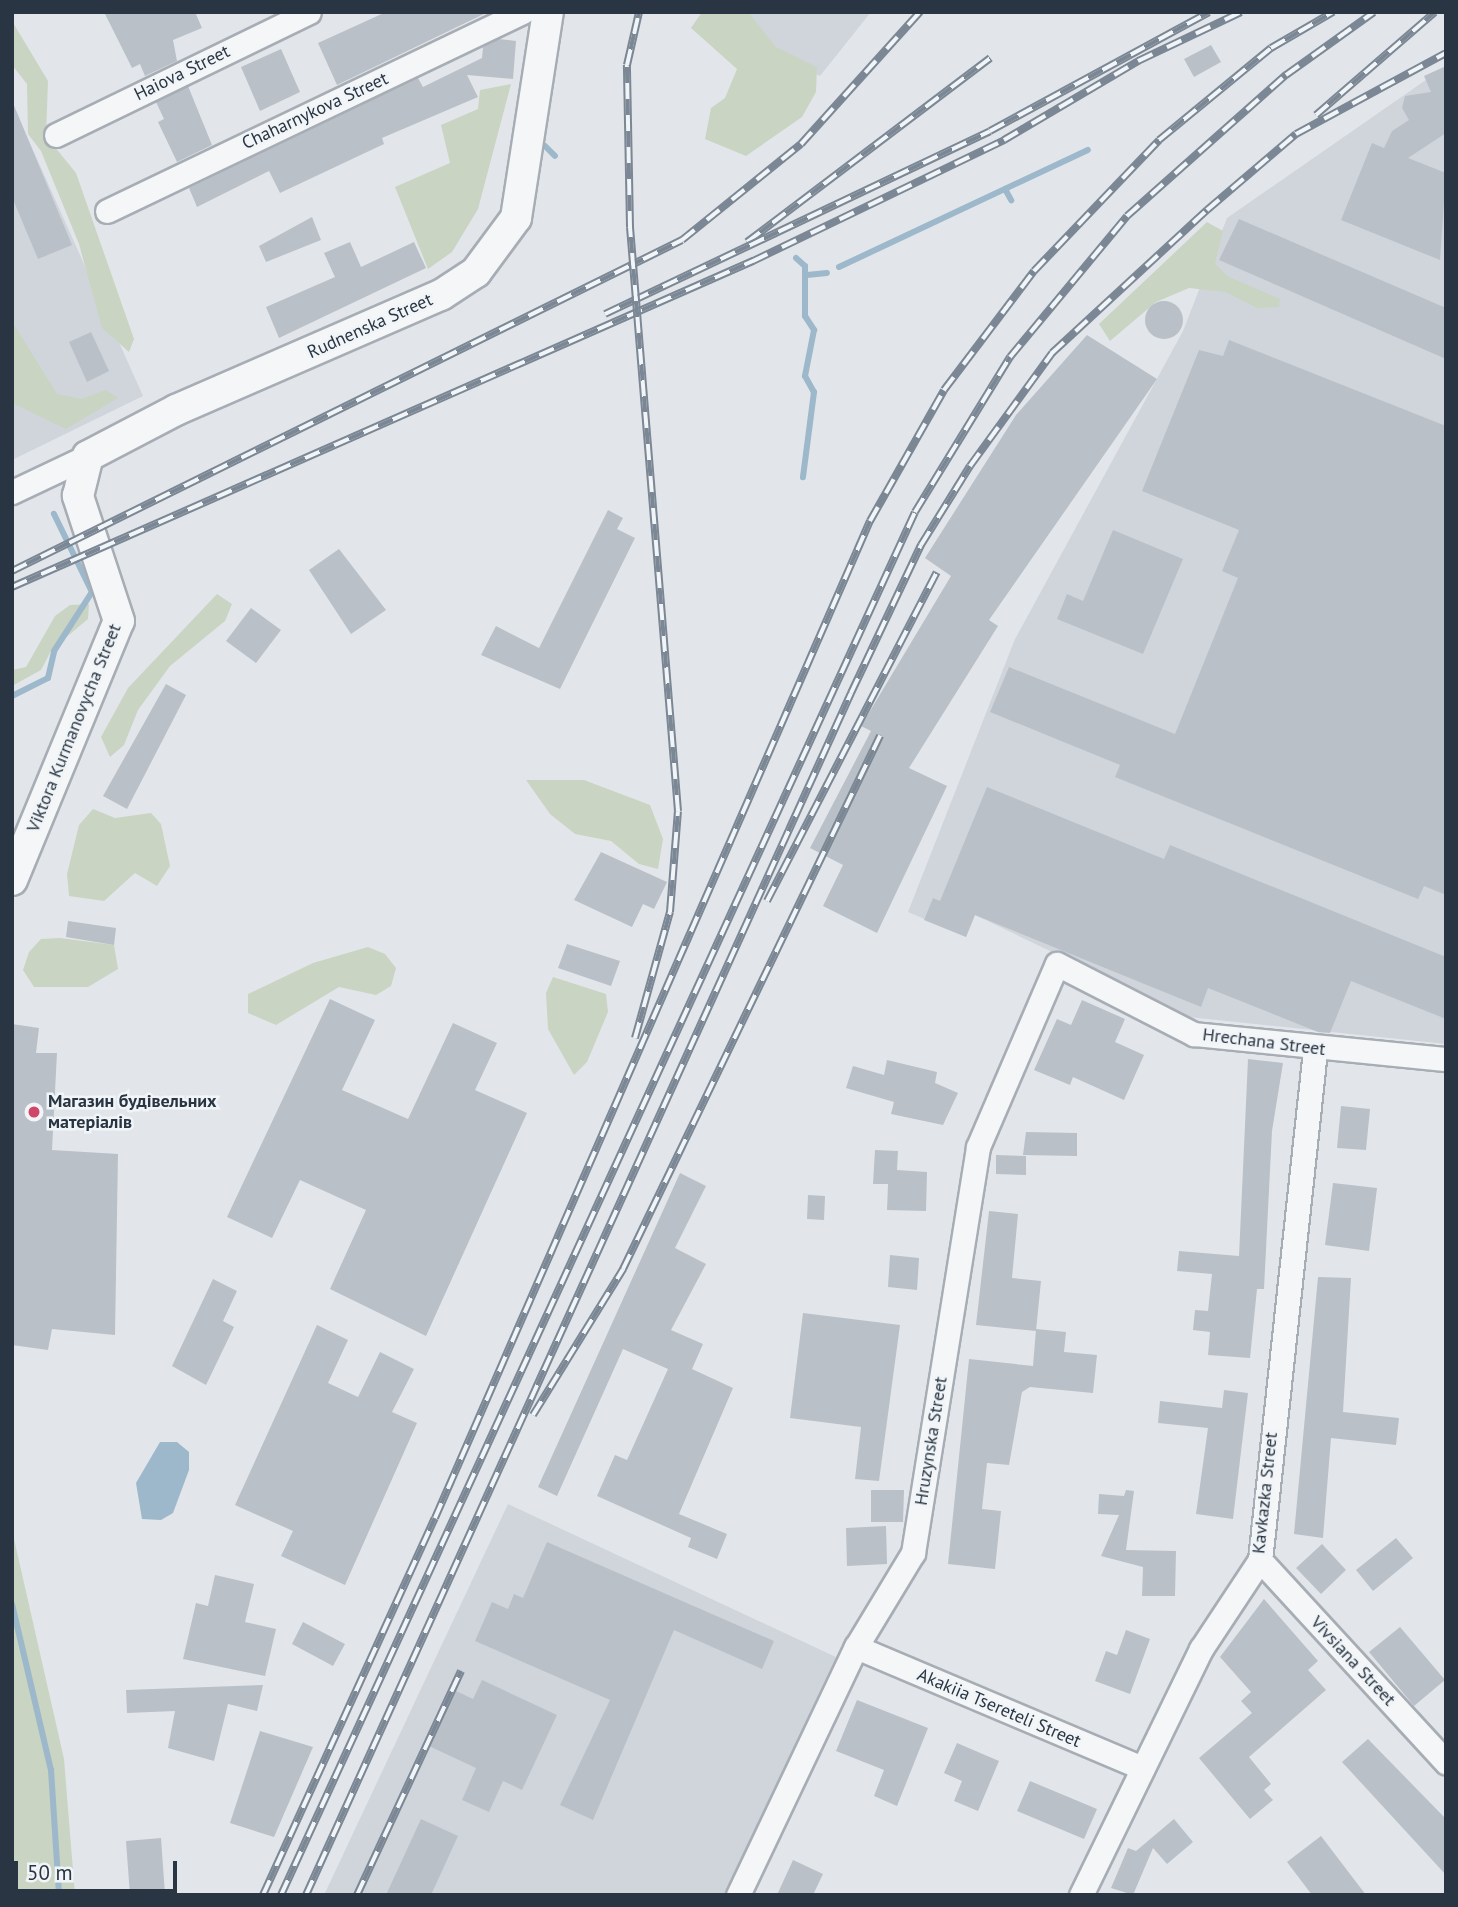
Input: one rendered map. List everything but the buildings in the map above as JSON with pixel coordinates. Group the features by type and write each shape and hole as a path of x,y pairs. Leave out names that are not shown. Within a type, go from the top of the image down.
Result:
{"street":[{"name":"Haiova Street","path":"56,135 309,12"},
{"name":"Chaharnykova Street","path":"107,211 523,12"},
{"name":"Rudnenska Street","path":"12,492 88,457 176,410 441,295 476,272 516,218 548,12"},
{"name":"Viktora Kurmanovycha Street","path":"12,880 119,621 78,496 88,457"},
{"name":"Hrechana Street","path":"1057,964 1194,1034 1315,1050 1446,1059"},
{"name":"Hruzynska Street","path":"738,1895 856,1647 913,1553 978,1147 1057,964"},
{"name":"Kavkazka Street","path":"1081,1895 1202,1649 1260,1560 1315,1050"},
{"name":"Vivsiana Street","path":"1260,1560 1446,1762"},
{"name":"Akakiia Tsereteli Street","path":"856,1647 1143,1768"}],"shaded area":[{"path":"718,12 871,12 820,76 768,51"},
{"path":"1446,66 1446,1044 1188,1017 975,915 966,937 908,912 1015,639 1183,331 1227,218"},
{"path":"12,103 143,396 12,460"},
{"path":"508,1504 836,1657 724,1895 324,1895"}],"green space":[{"path":"702,12 748,12 776,47 817,67 816,92 802,117 746,156 705,139 711,108 725,98 737,69 691,28"},
{"path":"12,21 48,81 46,136 76,173 134,339 129,352 102,328 79,244 41,151 28,134 27,84 12,65"},
{"path":"511,84 478,209 452,252 428,269 395,187 450,163 441,125 478,109 480,90"},
{"path":"1207,222 1223,231 1215,263 1227,276 1280,299 1279,307 1257,308 1225,292 1189,288 1156,302 1110,341 1099,324"},
{"path":"12,321 57,394 82,399 106,390 118,398 66,429 12,403"},
{"path":"217,594 232,604 225,621 170,666 138,710 124,745 110,757 101,737 128,688"},
{"path":"89,604 88,619 52,649 41,670 12,686 12,670 26,667 55,616 70,605"},
{"path":"526,780 584,780 650,805 663,839 658,869 639,864 611,841 575,834 550,814"},
{"path":"93,809 115,818 151,813 161,824 170,866 157,886 135,873 104,901 69,896 67,874 79,825"},
{"path":"60,938 114,945 118,969 88,987 34,987 23,970 29,952 41,939"},
{"path":"368,947 385,954 396,968 391,986 376,995 339,987 276,1025 248,1013 248,994 313,963"},
{"path":"553,977 606,994 608,1012 587,1062 574,1075 548,1029 546,993"},
{"path":"12,1530 64,1759 75,1895 12,1895"}],"water":[{"path":"160,1442 177,1442 189,1452 189,1470 173,1513 161,1520 142,1519 136,1483"}],"waterway":[{"path":"545,146 555,156"},
{"path":"839,267 1088,150"},
{"path":"1005,189 1011,200"},
{"path":"796,258 805,266 805,316 814,330 805,376 814,392 803,477"},
{"path":"807,275 827,273"},
{"path":"12,696 48,678 54,651 92,592 54,514"},
{"path":"12,1604 51,1770 59,1895"}],"railway":[{"path":"635,1038 670,912 678,811 630,227 627,65 639,12"},
{"path":"12,571 682,240 801,144 920,12"},
{"path":"605,314 990,131 1209,12"},
{"path":"12,587 753,261 1004,140 1138,61 1241,12"},
{"path":"263,1895 435,1518 870,521 944,390 1034,271 1159,140 1271,48 1333,12"},
{"path":"281,1895 915,512 1010,357 1127,216 1286,75 1374,12"},
{"path":"1316,115 1435,12"},
{"path":"306,1895 851,693 921,545 970,466 1052,353 1207,210 1296,134 1446,53"},
{"path":"747,242 990,58"},
{"path":"767,901 937,572"},
{"path":"533,1415 623,1269 880,736"},
{"path":"357,1895 461,1671"}],"place":[{"name":"Магазин будівельних матеріалів","path":"34,1112"}]}
